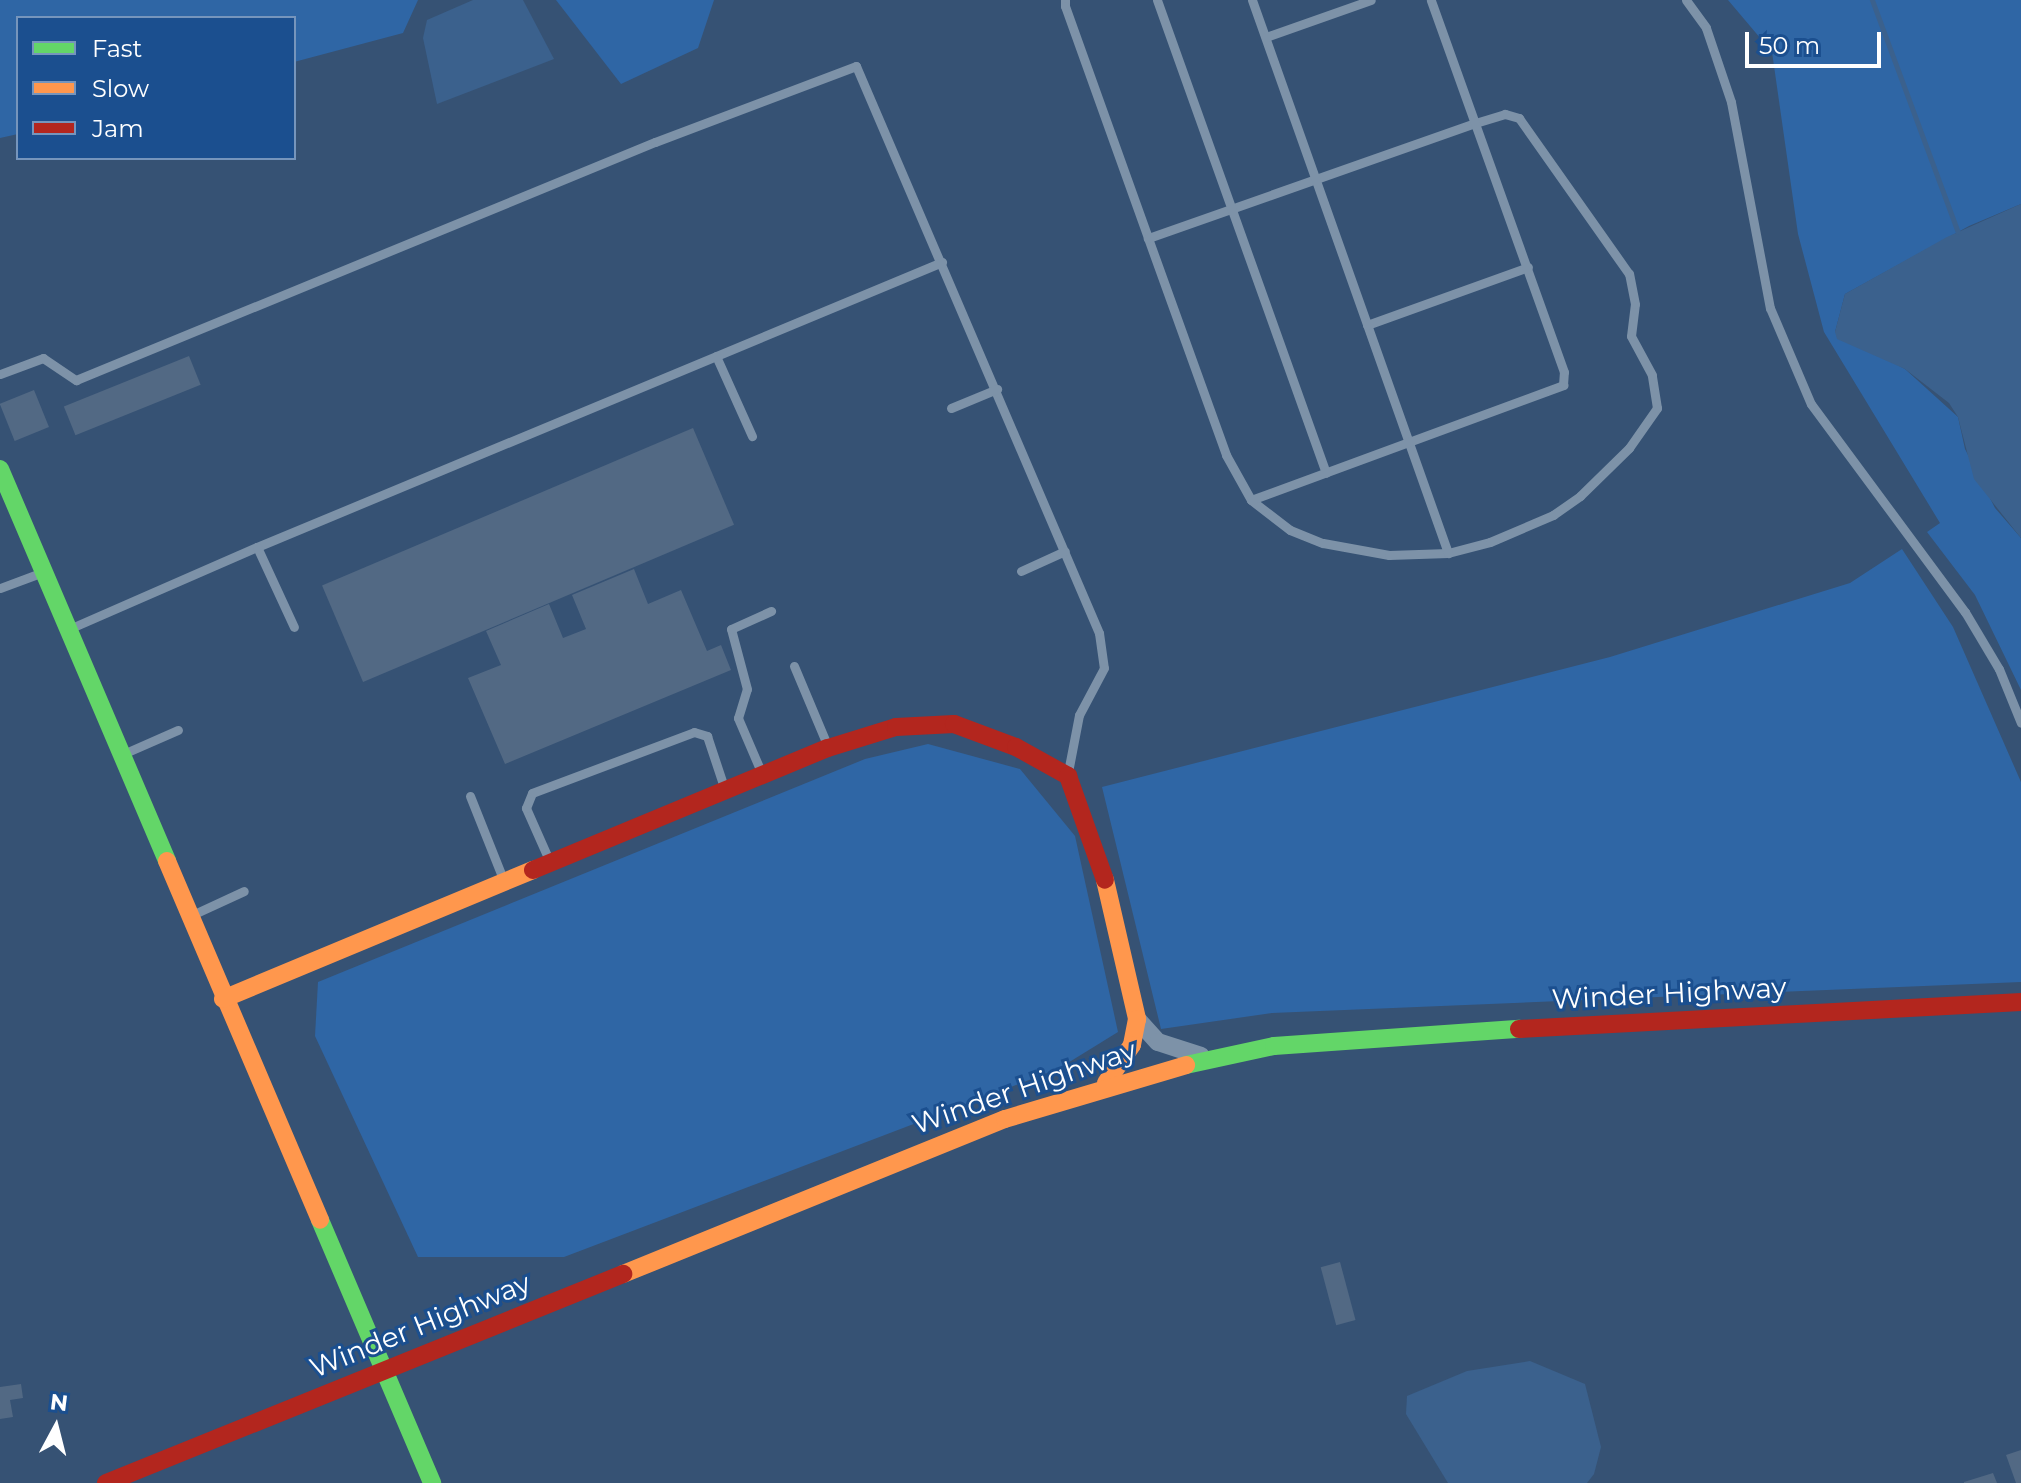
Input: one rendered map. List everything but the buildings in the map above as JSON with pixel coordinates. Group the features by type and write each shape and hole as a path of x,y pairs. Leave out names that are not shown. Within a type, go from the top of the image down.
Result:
{"street":[{"path":"0,469 381,1371 432,1483"},
{"path":"223,999 828,748 896,727 954,724 1005,742 1068,776 1102,867 1137,1019 1125,1060 1106,1083"},
{"name":"Winder Highway","path":"106,1483 1106,1083 1212,1057 1406,1034 2021,1002"},
{"path":"1137,1019 1171,1049 1212,1057"}],"lane":[{"path":"1065,0 1148,238 1226,455 1251,500 1290,530 1323,543 1389,555 1448,553 1524,529 1580,496 1629,448 1657,408 1652,375 1631,336 1635,304 1629,274 1528,127 1505,114 1148,238"},
{"path":"1157,0 1326,473"},
{"path":"1252,0 1448,553"},
{"path":"1266,37 1340,5 1371,0"},
{"path":"1251,500 1409,445 1563,385 1564,372 1431,0"},
{"path":"1686,0 1706,28 1731,102 1770,308 1811,404 1971,621 1999,669 2021,723"},
{"path":"0,374 43,358 76,380 655,142 856,66 1099,633 1104,668 1079,715 1068,776"},
{"path":"67,630 257,547 942,262"},
{"path":"1367,325 1528,267"},
{"path":"716,356 752,436"},
{"path":"951,408 997,389"},
{"path":"257,547 294,627"},
{"path":"1021,571 1065,551"},
{"path":"0,588 43,572"},
{"path":"763,777 738,718 747,689 731,629 771,611"},
{"path":"794,666 828,748"},
{"path":"120,755 178,730"},
{"path":"550,864 526,808 532,793 694,732 707,736 726,792"},
{"path":"470,796 504,882"},
{"path":"188,917 244,891"}],"shaded area":[{"path":"0,0 418,0 403,33 296,61 296,16 16,16 16,134 0,138"},
{"path":"473,0 523,0 554,59 437,104 423,38 427,20"},
{"path":"556,0 714,0 698,48 621,84"},
{"path":"1728,0 2021,0 2021,204 1969,226 1845,294 1835,332 1905,369 1958,417 1965,449 1995,508 2021,538 2021,690 1975,595 1927,532 1940,523 1824,332 1798,234 1772,52"},
{"path":"2021,204 2021,538 1974,479 1958,417 1949,403 1905,369 1837,339 1835,332 1845,294 1947,237"},
{"path":"1902,549 1953,627 2021,782 2021,982 1272,1013 1161,1029 1102,787 1610,657 1850,583"},
{"path":"928,744 1020,769 1075,836 1118,1032 1058,1069 564,1257 418,1257 315,1036 318,982 865,759"},
{"path":"1530,1361 1585,1384 1601,1447 1594,1474 1587,1483 1448,1483 1406,1414 1407,1396 1467,1371"}],"waterway":[{"path":"1872,0 1958,232"}],"traffic: fast":[{"path":"0,469 167,861"},
{"path":"1186,1065 1274,1046 1519,1029"},
{"path":"320,1220 432,1483"}],"traffic: slow":[{"path":"167,861 320,1220"},
{"path":"223,999 533,870"},
{"path":"1105,880 1137,1019 1132,1045 1106,1083"},
{"path":"623,1274 1005,1119 1186,1065"}],"traffic: jam":[{"path":"533,870 828,748 896,727 954,724 1016,747 1068,776 1105,880"},
{"path":"1519,1029 2021,1002"},
{"path":"106,1483 623,1274"}]}
